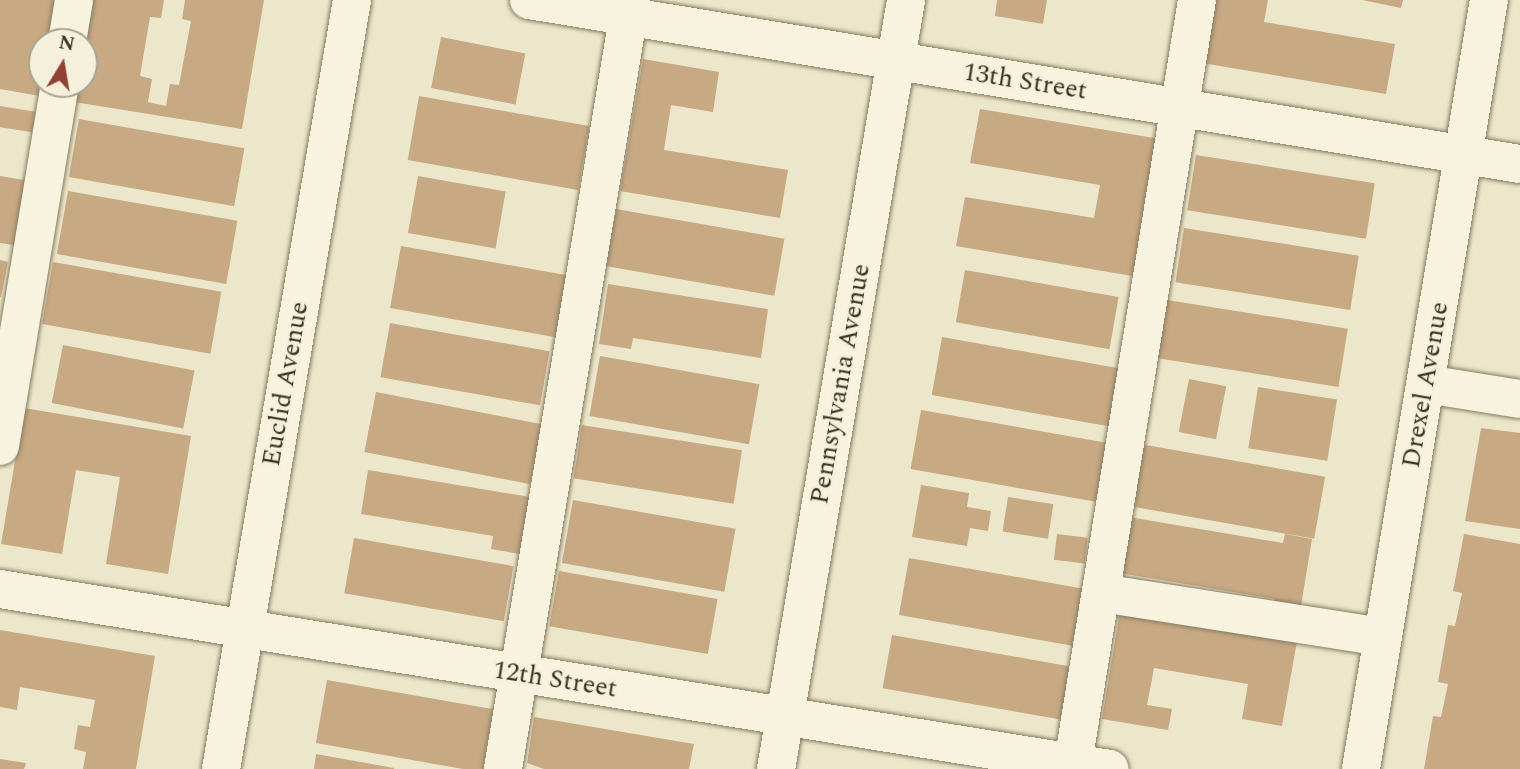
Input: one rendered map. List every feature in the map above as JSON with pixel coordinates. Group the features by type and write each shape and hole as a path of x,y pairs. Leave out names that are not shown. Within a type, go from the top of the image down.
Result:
{"street":[{"path":"69,28 74,0"},
{"name":"Euclid Avenue","path":"221,769 352,0"},
{"name":"13th Street","path":"529,0 630,8 895,61 1520,164"},
{"name":"Pennsylvania Avenue","path":"776,769 906,0"},
{"path":"1073,763 1197,0"},
{"name":"Drexel Avenue","path":"1361,769 1489,0"},
{"path":"503,769 630,8"},
{"path":"0,446 58,98"},
{"path":"1426,384 1520,399"},
{"name":"12th Street","path":"0,589 1110,769"},
{"path":"1101,593 1383,637"}],"building":[{"path":"0,0 56,0 51,28 28,28 28,94 0,89"},
{"path":"91,0 164,0 161,18 150,17 140,76 152,79 148,102 166,106 170,84 179,85 191,21 182,19 185,0 264,0 242,129 74,102 75,98 98,98 98,28 86,28"},
{"path":"997,0 1047,0 1043,24 995,16"},
{"path":"1213,0 1268,0 1264,22 1395,44 1386,94 1202,63"},
{"path":"1362,0 1403,0 1401,8"},
{"path":"441,37 525,53 515,104 431,88"},
{"path":"643,59 719,72 713,112 671,105 664,150 788,170 780,218 620,191"},
{"path":"419,96 589,126 578,190 408,160"},
{"path":"0,106 36,112 32,132 0,127"},
{"path":"980,109 1160,139 1138,277 956,246 965,197 1094,218 1100,185 970,163"},
{"path":"79,119 244,148 234,206 69,177"},
{"path":"1196,155 1375,183 1366,239 1187,210"},
{"path":"0,176 30,181 20,246 0,243"},
{"path":"418,176 506,191 496,249 408,233"},
{"path":"68,191 237,221 226,284 57,254"},
{"path":"616,209 784,239 774,296 606,266"},
{"path":"1184,228 1359,256 1350,310 1175,282"},
{"path":"401,246 570,276 559,338 390,308"},
{"path":"0,260 8,262 1,297 0,297"},
{"path":"53,262 221,292 210,354 42,324"},
{"path":"965,270 1119,297 1109,349 956,322"},
{"path":"608,284 768,309 761,358 633,338 631,349 599,344"},
{"path":"1167,300 1348,329 1339,387 1158,358"},
{"path":"390,323 550,351 540,405 380,377"},
{"path":"942,337 1120,368 1110,427 932,395"},
{"path":"63,345 195,371 183,428 52,403"},
{"path":"600,356 760,384 749,444 589,416"},
{"path":"1189,379 1226,386 1216,439 1179,432"},
{"path":"1258,387 1337,400 1327,461 1248,448"},
{"path":"376,392 542,424 530,484 364,452"},
{"path":"24,408 191,436 168,574 106,564 120,477 76,470 62,554 1,544"},
{"path":"921,410 1106,443 1096,502 911,469"},
{"path":"582,425 742,450 734,504 574,478"},
{"path":"1481,428 1520,433 1520,529 1465,521"},
{"path":"1140,444 1325,477 1314,539 1129,506"},
{"path":"368,470 530,497 520,554 491,549 493,536 361,514"},
{"path":"921,485 969,493 967,507 991,511 988,531 970,528 967,546 912,537"},
{"path":"1008,497 1053,504 1048,539 1003,532"},
{"path":"573,500 735,529 724,592 562,563"},
{"path":"1129,517 1283,543 1285,534 1312,539 1300,612 1273,607 1275,599 1120,573"},
{"path":"1057,534 1088,538 1085,564 1054,560"},
{"path":"1464,534 1520,544 1520,769 1424,769 1433,716 1441,717 1448,684 1438,682 1448,625 1455,626 1462,593 1453,591"},
{"path":"354,538 514,566 504,621 344,593"},
{"path":"909,558 1082,589 1072,646 899,615"},
{"path":"559,571 718,599 708,654 549,626"},
{"path":"1120,611 1297,641 1282,726 1242,719 1248,684 1154,668 1147,705 1172,709 1168,730 1102,719"},
{"path":"0,630 155,656 136,769 83,769 86,752 74,749 78,725 90,727 95,700 20,687 17,710 0,707"},
{"path":"892,635 1070,666 1061,720 883,688"},
{"path":"327,680 493,709 483,769 463,769 316,743"},
{"path":"534,717 694,744 689,769 544,769 527,763"},
{"path":"316,754 394,768 394,769 314,769"},
{"path":"0,759 26,763 24,769 0,769"}]}
